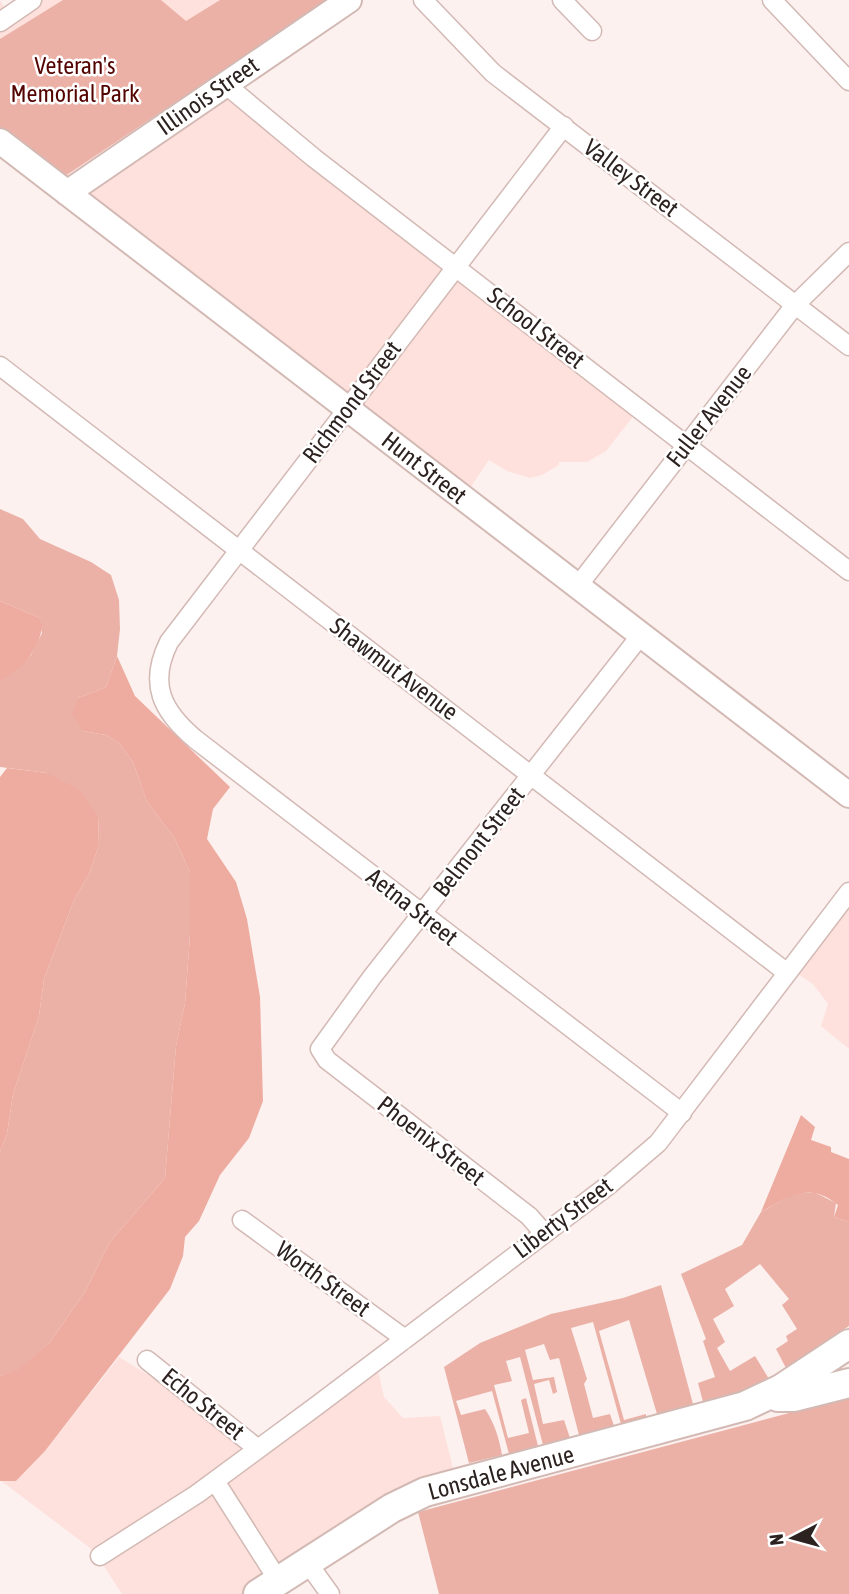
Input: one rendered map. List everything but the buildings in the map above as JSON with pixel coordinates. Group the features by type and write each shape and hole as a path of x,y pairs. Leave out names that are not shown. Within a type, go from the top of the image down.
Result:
{"main road":[{"name":"Illinois Street","path":"67,193 349,0"},
{"name":"Hunt Street","path":"0,141 849,795"},
{"name":"Lonsdale Avenue","path":"268,1587 392,1508 425,1492 678,1426 764,1398 847,1348"},
{"name":"Lonsdale Avenue","path":"764,1398 794,1397 849,1383"}],"street":[{"path":"0,22 32,0"},
{"name":"Valley Street","path":"423,0 493,73 849,346"},
{"path":"562,0 592,31"},
{"path":"772,0 849,81"},
{"name":"School Street","path":"225,85 257,113 849,571"},
{"name":"Richmond Street","path":"160,686 161,658 169,642 564,126"},
{"name":"Fuller Avenue","path":"578,587 795,305 849,252"},
{"name":"Shawmut Avenue","path":"0,366 786,972"},
{"name":"Belmont Street","path":"320,1049 641,635"},
{"name":"Aetna Street","path":"160,686 165,710 174,721 422,916 682,1113"},
{"name":"Liberty Street","path":"100,1556 215,1481 610,1184 658,1143 849,892"},
{"name":"Phoenix Street","path":"320,1049 327,1060 529,1216 543,1232"},
{"name":"Worth Street","path":"242,1220 405,1339"},
{"name":"Echo Street","path":"147,1360 258,1449"},
{"path":"215,1481 268,1587"},
{"path":"307,1562 330,1594"}],"shaded area":[{"path":"0,0 9,15 38,0 354,0 231,86 639,409 606,451 587,462 559,462 559,465 542,475 530,478 507,471 489,460 465,495 0,139"},
{"path":"0,601 38,617 42,624 34,650 15,671 0,681"},
{"path":"117,656 135,696 230,787 213,809 207,839 236,882 247,919 260,997 263,1101 249,1138 220,1175 199,1221 185,1237 183,1256 170,1289 45,1451 16,1481 0,1481 0,1376 19,1369 50,1342 85,1292 109,1243 165,1178 176,1046 185,1003 190,935 190,872 174,837 147,802 133,762 119,743 106,735 83,731 72,714 78,698 106,687"},
{"path":"7,768 47,773 80,790 98,816 99,845 89,874 74,900 44,979 39,1016 13,1094 7,1134 0,1152 0,777"},
{"path":"849,905 849,1049 821,1026 828,1004 813,984 796,973"},
{"path":"801,1115 815,1127 811,1140 831,1147 831,1152 849,1159 849,1222 834,1217 838,1205 828,1198 808,1192 790,1196 761,1212"},
{"path":"119,1357 158,1381 170,1377 261,1444 376,1361 384,1397 403,1418 440,1416 457,1484 266,1594 122,1594 94,1551 0,1480 16,1481 45,1451"}],"green space":[{"name":"Veteran's Memorial Park","path":"63,0 161,0 186,21 220,0 329,0 65,176 0,127 0,39"},
{"path":"0,509 23,519 40,539 91,562 111,575 119,600 117,656 106,687 78,698 83,731 106,735 119,743 133,762 147,802 174,837 190,872 190,935 185,1003 176,1046 165,1178 109,1243 85,1292 50,1342 19,1370 0,1376 0,1152 7,1134 13,1094 39,1016 44,979 74,900 89,874 99,845 98,816 47,773 0,767 0,681 31,655 42,633 38,617 0,601"},
{"path":"796,1192 816,1193 836,1203 834,1217 849,1222 849,1326 786,1368 776,1349 788,1341 786,1336 797,1329 782,1305 789,1299 760,1264 725,1289 734,1306 713,1319 725,1342 717,1348 730,1371 755,1356 769,1379 747,1390 703,1402 698,1383 715,1377 703,1341 706,1339 681,1274 742,1245 761,1212"},
{"path":"661,1285 693,1404 657,1414 629,1320 599,1331 624,1420 646,1414 646,1417 621,1424 593,1322 571,1328 587,1379 584,1384 593,1418 610,1414 614,1426 579,1435 559,1358 550,1360 544,1344 525,1350 533,1380 554,1377 557,1392 553,1394 549,1380 534,1384 543,1424 564,1420 570,1438 543,1445 520,1357 506,1361 512,1381 494,1385 508,1438 529,1433 521,1400 526,1398 538,1446 509,1454 492,1391 456,1401 461,1415 485,1409 501,1449 502,1455 469,1463 444,1367 480,1343 551,1314 623,1298"},
{"path":"849,1397 849,1594 439,1594 418,1512"}]}
